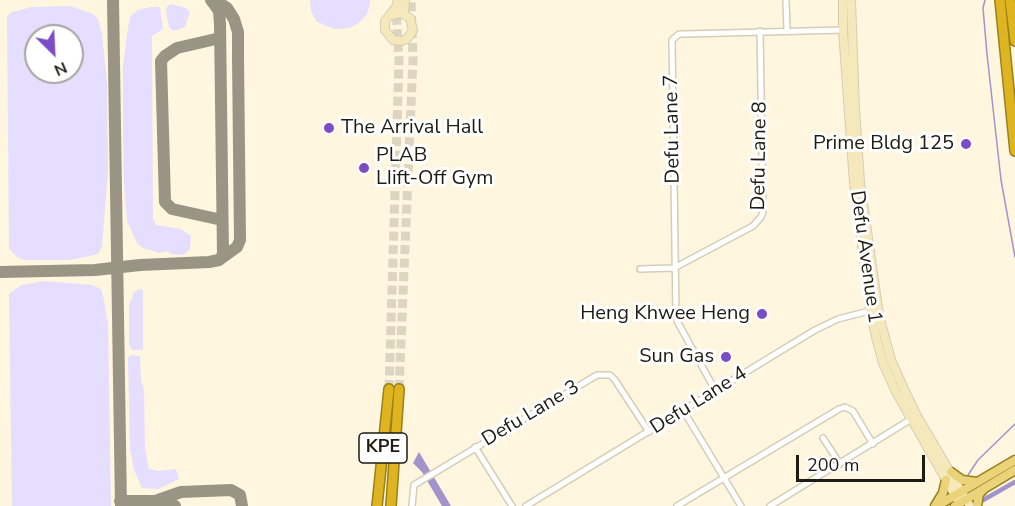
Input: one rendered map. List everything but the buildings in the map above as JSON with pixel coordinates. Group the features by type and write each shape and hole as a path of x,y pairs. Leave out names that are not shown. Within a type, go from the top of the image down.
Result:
{"highway":[{"path":"1000,0 1015,151"},
{"path":"1010,0 1015,41"},
{"name":"KPE","path":"377,506 394,389 391,506"}],"main road":[{"path":"391,15 398,12 404,13 412,22 413,30 410,37 401,41 389,38 384,30 385,21 391,15 398,0"},
{"path":"404,13 405,0"},
{"name":"Defu Avenue 1","path":"843,0 874,309 914,418 946,480 961,501"},
{"name":"Defu Avenue 1","path":"847,30 851,0"},
{"name":"Defu Avenue 1","path":"914,418 951,472 961,501"},
{"path":"936,506 961,501 1015,460"},
{"path":"951,472 962,480 981,485 1015,470"},
{"path":"936,506 943,493 946,480"},
{"path":"977,506 981,485"}],"street":[{"path":"786,0 787,31"},
{"name":"Defu Lane 7","path":"715,390 677,321 672,40 679,34 847,30"},
{"name":"Defu Lane 8","path":"675,267 753,226 763,212 760,31"},
{"path":"640,268 675,267"},
{"name":"Defu Lane 4","path":"526,506 815,330 838,319 874,309"},
{"name":"Defu Lane 3","path":"411,506 414,485 597,375 610,375 615,380 649,432"},
{"path":"677,506 845,407 853,411 873,444"},
{"path":"683,410 741,506"},
{"path":"770,506 914,418"},
{"path":"823,438 840,464"},
{"path":"475,447 512,506"}],"shaded area":[{"path":"310,0 370,0 370,4 367,14 359,23 349,28 335,29 317,22 311,11"},
{"path":"171,4 186,8 190,12 185,27 174,31 169,27 166,12 166,8"},
{"path":"70,6 93,14 98,19 102,34 107,81 108,170 102,246 99,253 95,255 69,260 25,260 17,257 9,249 7,16 12,12 31,7"},
{"path":"151,7 160,8 163,29 152,36 153,218 156,225 181,229 191,236 190,249 183,255 171,254 167,251 160,253 143,248 137,243 127,221 124,184 123,66 130,17 138,10"},
{"path":"44,281 92,285 101,289 103,295 108,324 111,506 12,506 9,294 21,285"},
{"path":"143,290 143,350 132,350 129,344 129,306 134,292"},
{"path":"131,355 140,356 141,380 144,390 145,449 149,469 158,471 176,469 179,479 158,489 142,488 134,470 130,449 128,358"},
{"path":"419,452 451,506 442,506 422,472 413,463"}],"waterway":[{"path":"985,0 983,8 987,54 1001,180 1015,257"},
{"path":"968,475 978,460 1015,424"},
{"path":"978,503 1015,482"}],"taxiway":[{"path":"113,0 121,506"},
{"path":"0,272 95,270 140,265 209,262 219,260 223,255 220,24 219,11 211,0"},
{"path":"215,0 227,8 238,32 240,240 237,247 219,260"},
{"path":"220,38 177,48 161,61 165,202 172,209 222,220"},
{"path":"158,500 181,492 231,490 240,495 242,506"},
{"path":"120,501 166,501 175,506"}],"tunnel":[{"path":"399,389 413,59 411,0"},
{"path":"389,389 399,60 396,8"}],"place":[{"name":"The Arrival Hall","path":"329,128"},
{"name":"Prime Bldg 125","path":"966,144"},
{"name":"PLAB LIift-Off Gym","path":"364,168"},
{"name":"Heng Khwee Heng","path":"762,314"},
{"name":"Sun Gas","path":"726,357"}]}
